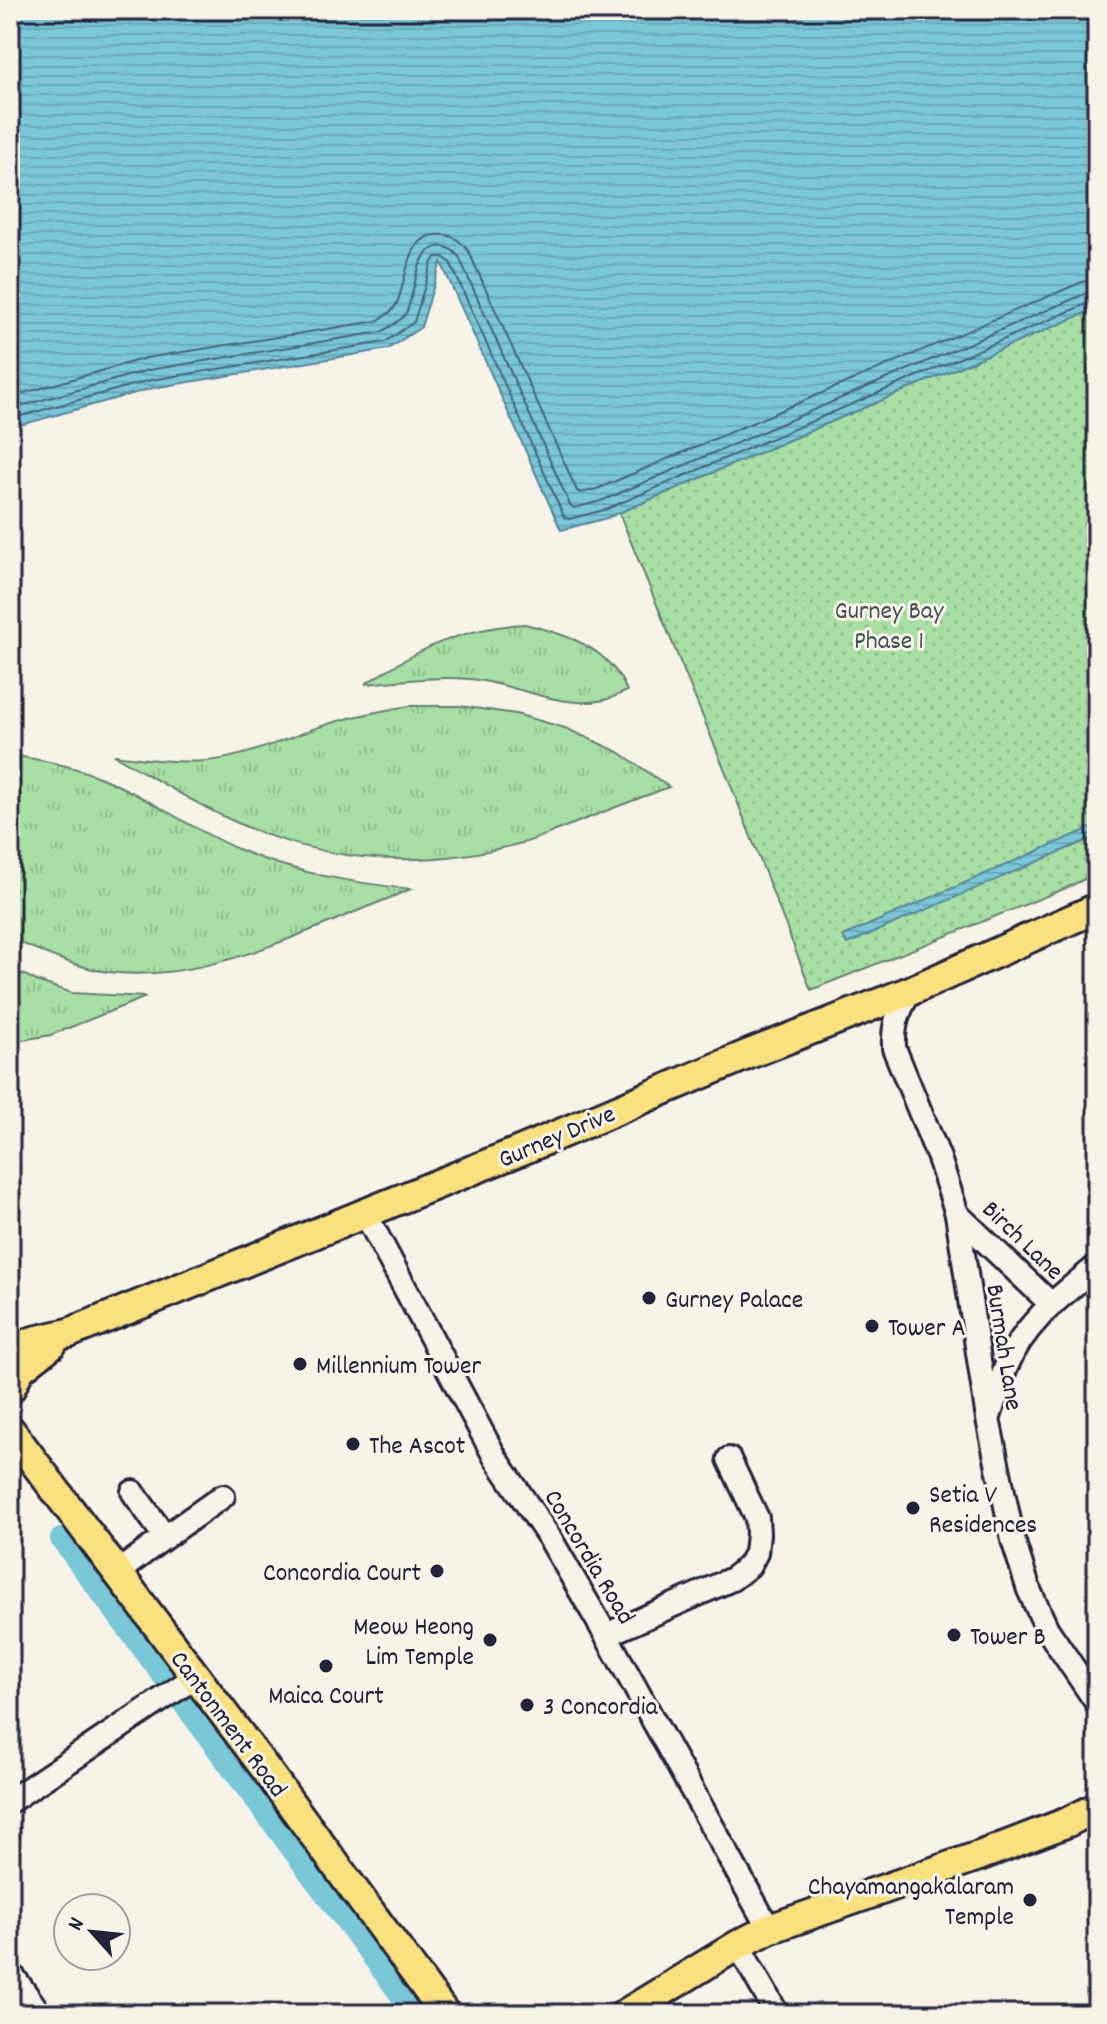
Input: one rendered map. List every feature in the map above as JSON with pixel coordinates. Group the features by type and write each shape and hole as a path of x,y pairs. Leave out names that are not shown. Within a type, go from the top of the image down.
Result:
{"main road":[{"name":"Gurney Drive","path":"10,1350 69,1333 551,1138 749,1054 910,991 1097,908"},
{"path":"10,1389 27,1362 69,1333"},
{"name":"Cantonment Road","path":"11,1428 118,1572 179,1688 445,2014"},
{"path":"625,2014 769,1929 979,1856 1068,1822 1097,1807"}],"street":[{"name":"Burmah Lane","path":"910,991 896,1016 894,1048 939,1158 957,1214 988,1419 1013,1540 1029,1590 1047,1629 1097,1703"},
{"name":"Concordia Road","path":"365,1213 495,1457 551,1540 769,1929"},
{"name":"Birch Lane","path":"957,1214 1051,1304"},
{"name":"Birch Lane","path":"988,1419 1006,1365 1033,1323 1097,1266"},
{"path":"606,1635 732,1579 749,1566 756,1553 757,1518 729,1459"},
{"path":"133,1492 165,1537"},
{"path":"118,1572 223,1496"},
{"path":"10,1801 179,1688"},
{"path":"738,1945 777,2014"},
{"path":"10,1972 40,2014"}],"green space":[{"name":"Gurney Bay Phase 1","path":"1097,308 1097,873 811,990 619,513"},
{"path":"525,624 571,638 598,653 610,664 627,691 607,699 571,702 470,679 430,678 365,684 440,642 480,630"},
{"path":"409,706 460,706 516,714 565,728 619,752 669,787 522,843 451,857 380,858 310,848 242,825 193,801 114,755 171,761 220,759 263,748 341,720"},
{"path":"10,755 58,764 104,779 223,842 260,858 324,876 411,889 274,945 193,968 137,974 95,970 70,963 10,938"},
{"path":"10,968 72,993 146,997 51,1035 10,1042"}],"water":[{"path":"10,10 1097,10 1097,308 607,518 561,530 441,262 421,327 388,349 153,388 10,428"},
{"path":"1097,825 1097,836 847,944 843,936"}],"waterway":[{"path":"61,1539 415,2014"}],"place":[{"name":"Gurney Palace","path":"649,1298"},
{"name":"Tower A","path":"872,1326"},
{"name":"Millennium Tower","path":"300,1364"},
{"name":"The Ascot","path":"353,1444"},
{"name":"Setia V Residences","path":"913,1508"},
{"name":"Concordia Court","path":"437,1571"},
{"name":"Tower B","path":"954,1635"},
{"name":"Meow Heong Lim Temple","path":"490,1640"},
{"name":"Maica Court","path":"326,1666"},
{"name":"3 Concordia","path":"527,1705"},
{"name":"Chayamangakalaram Temple","path":"1030,1900"}]}
